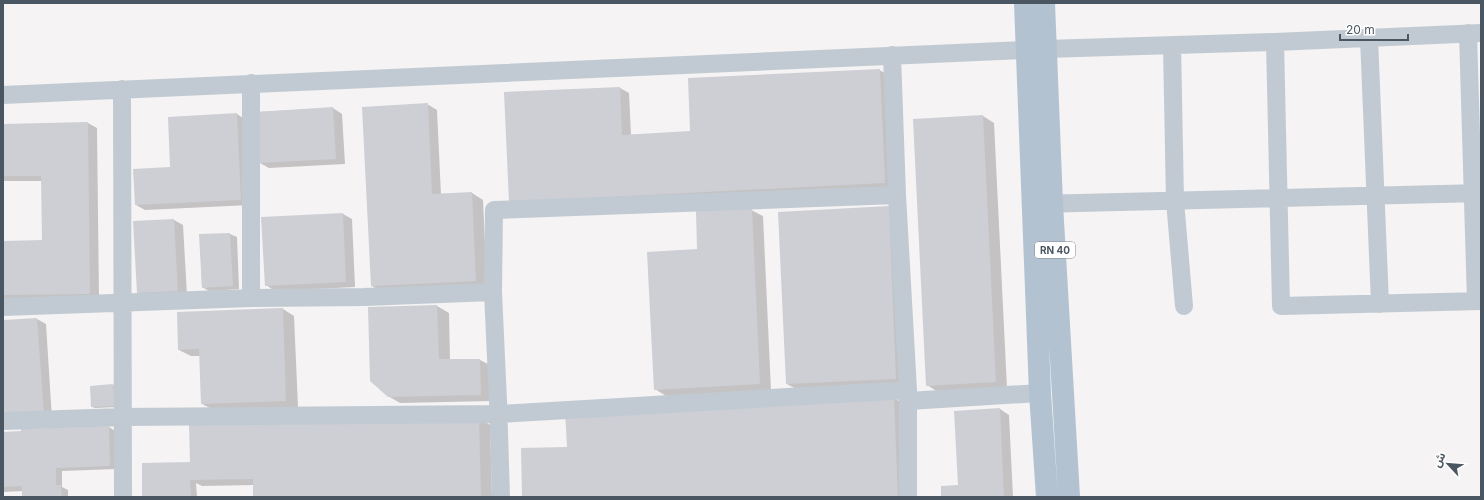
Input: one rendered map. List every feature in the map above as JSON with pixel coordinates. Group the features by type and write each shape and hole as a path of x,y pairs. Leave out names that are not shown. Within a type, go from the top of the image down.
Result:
{"main road":[{"name":"RN 40","path":"1025,3 1036,49 1043,204 1069,497"},
{"name":"RN 40","path":"1036,49 1044,3"},
{"name":"RN 40","path":"1043,204 1040,394 1048,497"}],"street":[{"path":"3,95 892,55 1275,42 1475,33 1479,301 1281,306 1275,42"},
{"path":"1369,38 1380,304"},
{"path":"1172,45 1175,201 1184,306"},
{"path":"892,55 908,395 908,497"},
{"path":"251,83 251,298"},
{"path":"122,89 123,497"},
{"path":"1043,204 1478,193"},
{"path":"501,497 493,292 494,210 898,195"},
{"path":"3,307 251,298 364,297 493,292"},
{"path":"3,421 122,417 498,414 908,395 1040,394"}],"building":[{"path":"880,69 885,183 509,202 504,92 620,87 622,135 690,131 688,78"},
{"path":"428,103 432,194 472,192 476,281 371,286 362,107"},
{"path":"333,107 336,159 259,163 257,112"},
{"path":"237,113 241,200 135,205 133,169 170,167 168,117"},
{"path":"983,115 996,382 926,386 913,119"},
{"path":"88,122 90,294 3,295 3,241 42,240 41,176 3,176 3,124"},
{"path":"889,206 896,379 786,384 778,212"},
{"path":"752,208 760,384 654,390 647,252 697,249 696,211"},
{"path":"343,213 346,282 265,286 261,217"},
{"path":"174,219 178,291 137,293 133,221"},
{"path":"230,233 233,286 202,288 199,234"},
{"path":"437,305 439,359 480,359 481,395 388,397 370,381 368,307"},
{"path":"283,308 286,401 201,404 199,349 178,350 177,312"},
{"path":"37,318 44,414 3,416 3,320"},
{"path":"113,384 115,406 91,407 90,386"},
{"path":"894,397 898,497 522,497 521,448 567,447 565,411"},
{"path":"1000,408 1004,497 941,497 941,486 958,485 954,411"},
{"path":"479,417 481,497 253,497 253,479 190,480 191,497 142,497 142,463 190,462 189,425"},
{"path":"109,426 110,466 56,468 56,485 61,485 62,497 22,497 22,486 3,487 3,432 21,431 21,429"}]}
